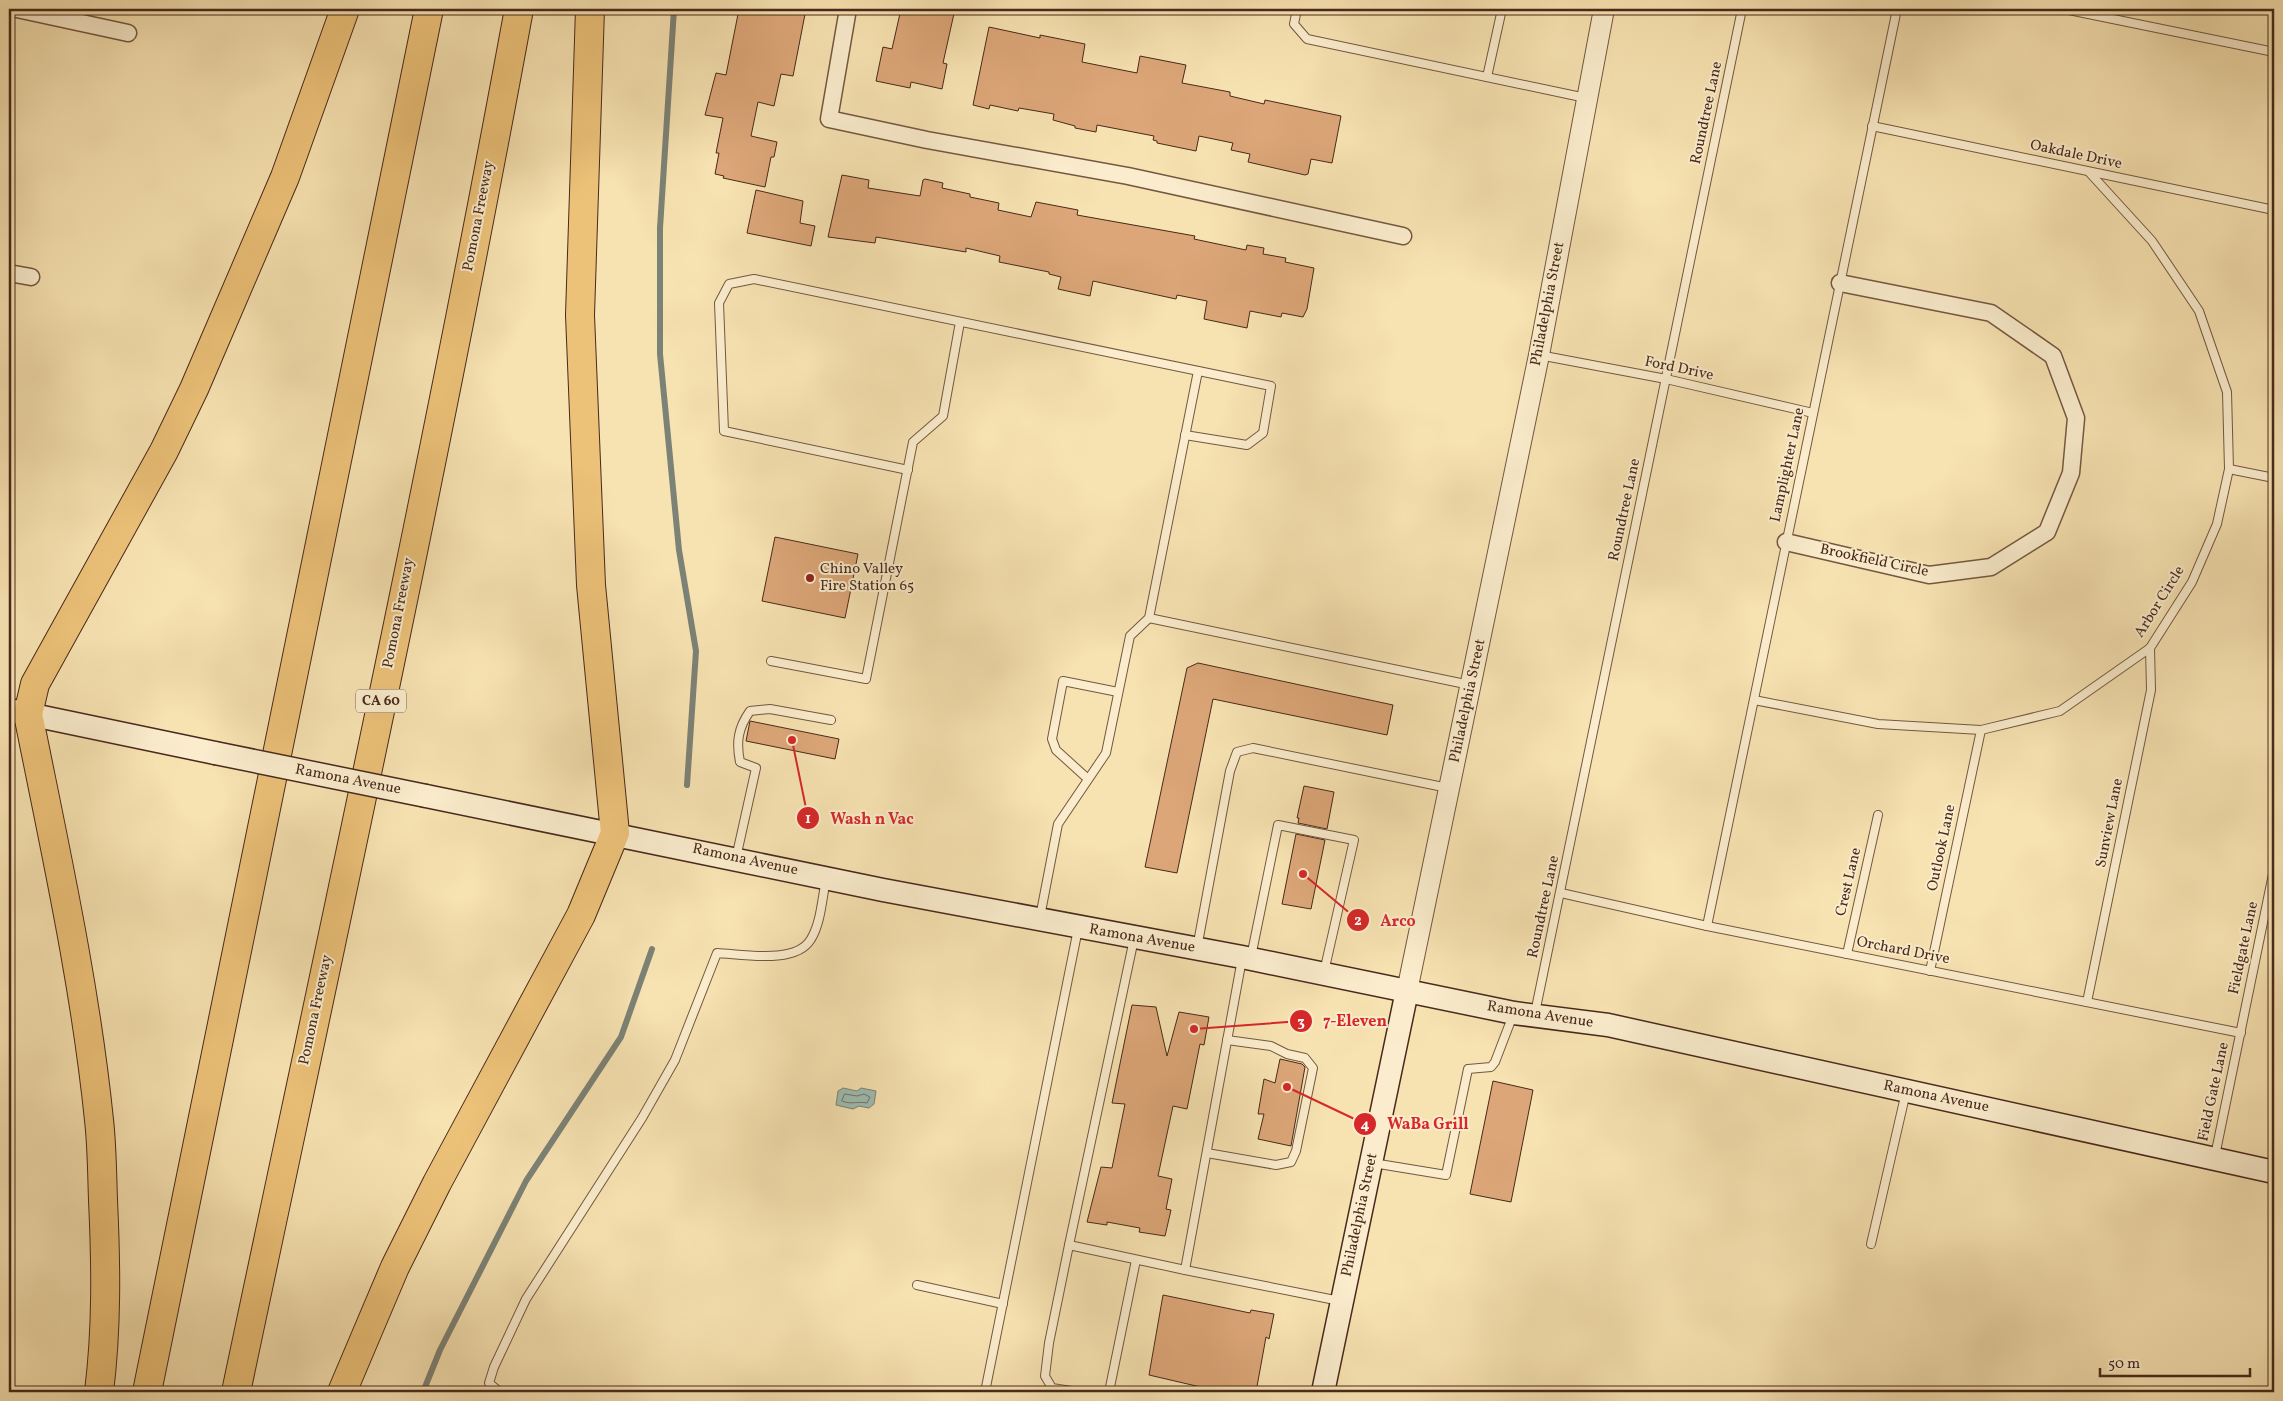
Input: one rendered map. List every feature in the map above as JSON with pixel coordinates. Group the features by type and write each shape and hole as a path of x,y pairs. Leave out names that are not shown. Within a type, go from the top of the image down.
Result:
{"highway":[{"path":"99,1392 106,1259 99,1122 81,983 66,898 18,712 164,451 194,390 285,177 345,9"},
{"path":"147,1392 430,9"},
{"name":"Pomona Freeway","path":"236,1392 377,722 494,146 519,9"},
{"path":"342,1392 395,1267 437,1183 581,915 615,833 591,585 580,315 590,9"}],"main road":[{"name":"Ramona Avenue","path":"18,712 827,878 1246,958 1524,1014 1608,1026 2215,1157 2274,1172"},
{"name":"Philadelphia Street","path":"1323,1392 1407,990"}],"street":[{"path":"16,9 128,33"},
{"path":"848,9 829,119 927,140 1128,176 1403,236"},
{"name":"Philadelphia Street","path":"1407,990 1539,355 1604,9"},
{"path":"9,273 31,277"},
{"name":"Brookfield Circle","path":"1786,542 1929,575 1991,567 2047,532 2071,473 2076,418 2053,356 1991,313 1840,283"}],"lane":[{"path":"1297,9 1294,24 1307,39 1586,98"},
{"path":"1487,77 1502,9"},
{"name":"Roundtree Lane","path":"1371,1163 1446,1175 1468,1069 1491,1067 1524,1014 1561,893 1742,9"},
{"name":"Lamplighter Lane","path":"1707,926 1897,9"},
{"path":"2064,9 2274,52"},
{"name":"Oakdale Drive","path":"1872,126 2274,210"},
{"name":"Arbor Circle","path":"1754,700 1878,724 1981,730 2060,712 2150,648 2192,582 2216,524 2229,469 2227,392 2199,311 2152,241 2089,172"},
{"path":"908,470 724,431 719,303 729,284 754,279 1271,386 1263,433 1247,445 1185,435"},
{"path":"771,662 866,679 913,442 943,416 960,322"},
{"name":"Ford Drive","path":"1539,355 1666,379 1813,413"},
{"path":"1040,919 1058,824 1106,752 1130,636 1149,618 1198,371"},
{"path":"2229,469 2274,478"},
{"path":"1149,618 1471,685"},
{"name":"Sunview Lane","path":"2087,1002 2150,690 2150,648"},
{"path":"1088,779 1056,750 1052,739 1063,681 1118,692"},
{"path":"736,858 756,768 740,762 737,744 741,724 750,711 770,709 831,720"},
{"name":"Outlook Lane","path":"1930,971 1981,730"},
{"path":"1197,949 1230,771 1237,752 1253,748 1450,788"},
{"name":"Crest Lane","path":"1847,954 1878,815"},
{"path":"1185,1270 1228,1040 1278,825 1354,840 1324,974"},
{"name":"Fieldgate Lane","path":"2241,1033 2274,869"},
{"path":"500,1392 489,1383 494,1367 526,1299 642,1118 675,1060 716,953 786,956 801,949 811,941 817,925 827,878"},
{"name":"Orchard Drive","path":"1561,893 1707,926 2241,1033"},
{"path":"985,1392 1078,927"},
{"path":"1078,1392 1052,1388 1045,1376 1049,1343 1135,937"},
{"name":"Field Gate Lane","path":"2215,1157 2241,1033"},
{"path":"1207,1153 1276,1165 1290,1162 1296,1151 1313,1068 1306,1058 1287,1054 1271,1046 1228,1040"},
{"path":"1871,1244 1907,1090"},
{"path":"1070,1245 1342,1301"},
{"path":"1109,1392 1136,1260"},
{"path":"917,1285 1003,1304"}],"water":[{"path":"843,1088 857,1091 861,1088 876,1091 874,1104 869,1108 859,1106 853,1109 836,1105 838,1091"}],"building":[{"path":"739,9 806,9 793,76 781,74 774,106 758,102 751,136 777,142 774,157 771,157 765,187 723,178 724,176 715,174 719,153 716,153 723,118 705,115 716,73 726,75"},
{"path":"901,9 955,9 943,63 947,64 942,89 911,82 910,88 876,81 883,47 892,49"},
{"path":"989,27 1040,38 1040,35 1085,44 1082,62 1137,73 1140,56 1186,65 1182,83 1230,92 1230,96 1264,104 1265,100 1341,116 1332,163 1311,159 1308,174 1305,175 1248,162 1250,154 1231,150 1233,143 1199,136 1196,151 1157,143 1157,141 1153,140 1154,136 1097,125 1096,132 1075,128 1075,126 1053,120 1054,114 1019,108 1018,111 990,105 989,109 973,105"},
{"path":"842,175 869,180 868,188 920,196 923,180 925,179 943,183 942,188 970,194 970,197 999,203 998,210 1031,217 1036,202 1078,210 1077,215 1195,236 1194,239 1246,250 1247,245 1264,248 1263,254 1286,258 1285,262 1314,268 1307,309 1303,317 1282,313 1281,317 1250,311 1247,328 1204,319 1207,301 1177,295 1176,299 1093,281 1090,296 1058,289 1061,277 1049,274 1049,272 999,262 1000,256 966,248 966,252 876,237 875,243 828,237"},
{"path":"756,190 803,201 800,223 815,226 811,246 747,233"},
{"name":"Chino Valley Fire Station 65","path":"775,537 858,554 845,618 762,601"},
{"path":"1198,663 1393,705 1387,735 1213,699 1177,873 1145,867 1187,668"},
{"path":"750,721 839,739 835,759 746,741"},
{"path":"1304,786 1334,792 1327,829 1298,823 1299,818 1297,818"},
{"path":"1296,834 1325,840 1311,909 1282,904"},
{"path":"1132,1005 1156,1007 1167,1056 1179,1012 1209,1017 1204,1045 1200,1044 1187,1109 1173,1106 1158,1176 1172,1179 1166,1209 1171,1210 1165,1236 1139,1232 1140,1228 1107,1222 1107,1225 1087,1222 1101,1167 1112,1168 1125,1104 1112,1103"},
{"path":"1280,1059 1302,1064 1305,1067 1291,1146 1258,1139 1264,1114 1258,1114 1264,1079 1275,1083"},
{"path":"1493,1081 1533,1090 1511,1202 1470,1194"},
{"path":"1163,1295 1250,1313 1251,1310 1274,1314 1269,1339 1266,1337 1256,1392 1222,1392 1149,1375"}],"waterway":[{"path":"674,9 660,228 660,354 679,550 696,651 687,785"},
{"path":"423,1392 440,1350 526,1181 621,1037 652,949"}],"place":[{"name":"Chino Valley Fire Station 65","path":"810,578"},
{"name":"Wash n Vac","path":"792,740"},
{"name":"Arco","path":"1303,874"},
{"name":"7-Eleven","path":"1194,1029"},
{"name":"WaBa Grill","path":"1287,1087"}]}
